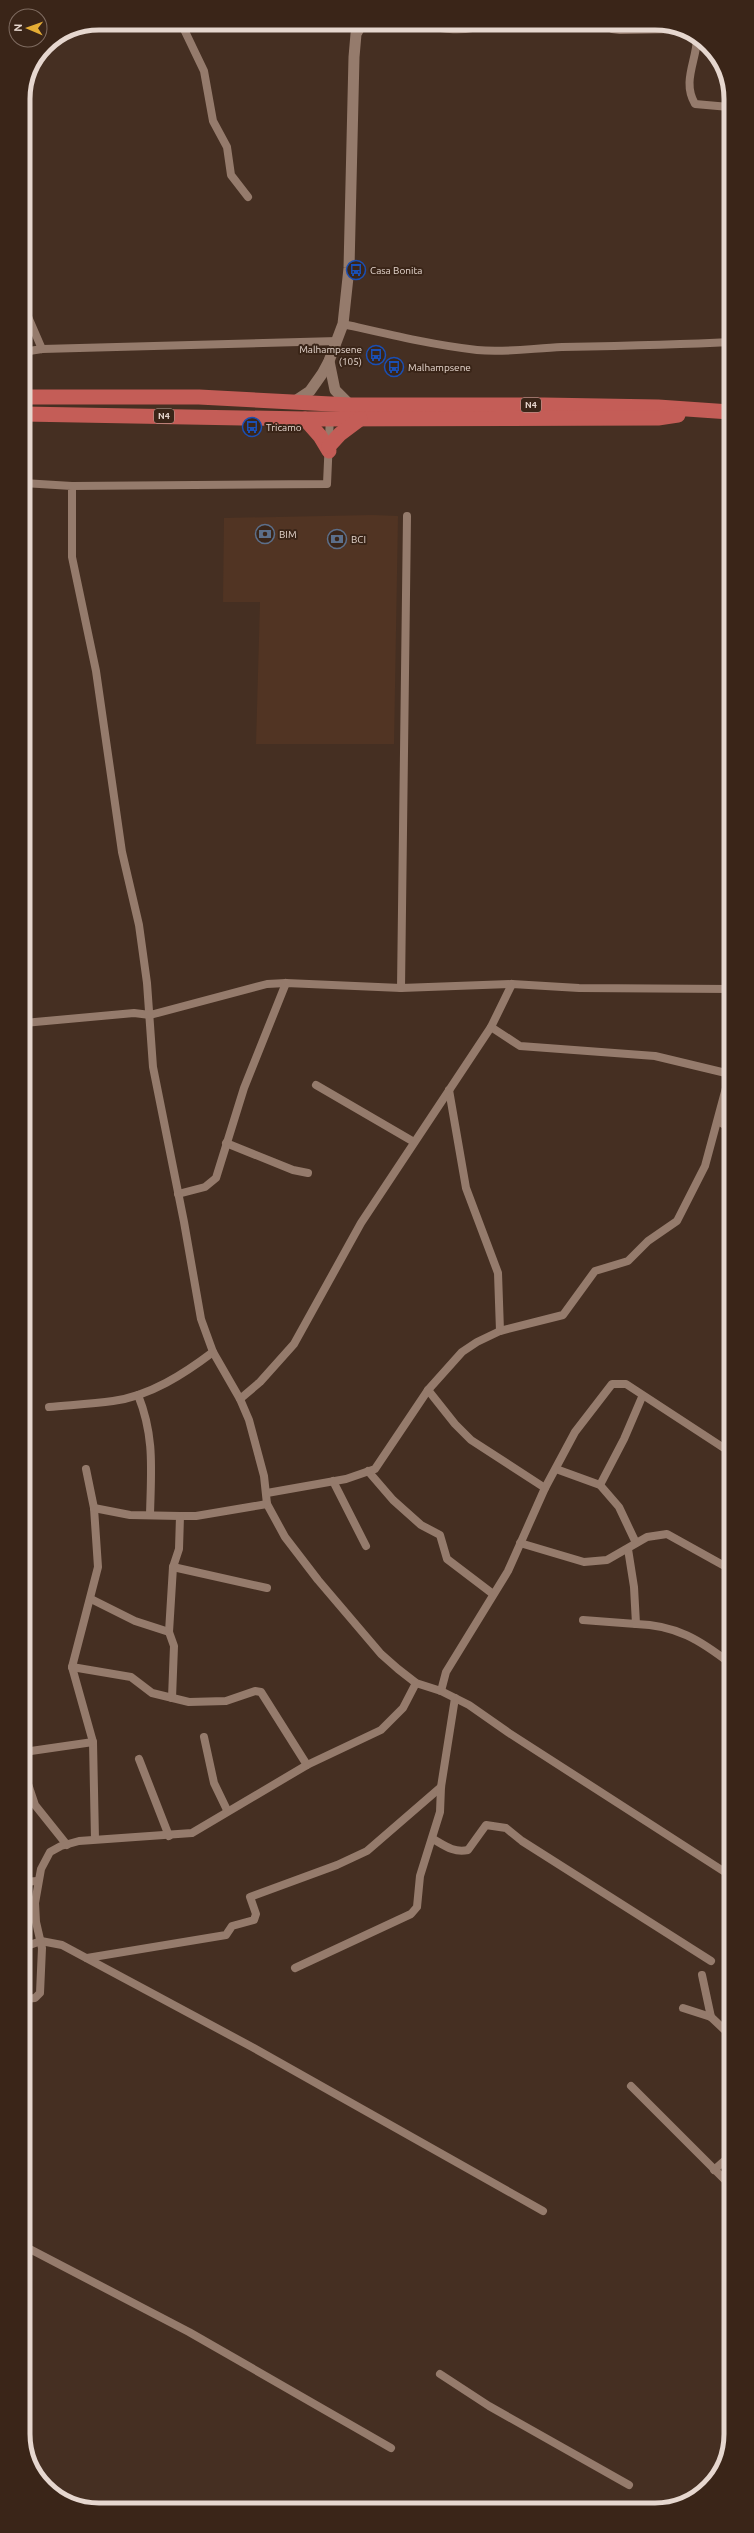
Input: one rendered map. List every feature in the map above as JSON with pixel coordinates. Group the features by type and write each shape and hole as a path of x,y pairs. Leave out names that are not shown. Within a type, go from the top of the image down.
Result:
{"highway":[{"name":"N4","path":"30,397 213,397 350,405 544,405 658,407 724,412"},
{"name":"N4","path":"30,414 360,419 658,418 710,412"},
{"path":"305,419 316,429 329,449 340,434 360,419"}],"street":[{"path":"184,30 204,71 214,121 227,147 231,175 248,197"},
{"path":"295,401 310,391 330,361 343,324 349,268 354,57 356,34 358,30"},
{"path":"620,30 659,30"},
{"path":"697,45 696,57 688,85 690,95 695,104 724,106"},
{"path":"30,321 42,349"},
{"path":"343,324 407,339 478,350 516,352 561,347 640,347 724,342"},
{"path":"30,351 42,349 337,341"},
{"path":"330,361 335,390 350,405"},
{"path":"30,483 72,486 327,484 330,403"},
{"path":"72,486 72,557 96,671 122,852 139,925 150,1015 153,1067 178,1194 200,1319 213,1352 240,1399 249,1420 264,1476 267,1504 285,1537 318,1580 381,1654 416,1683 441,1691 470,1705 509,1733 724,1871"},
{"path":"401,988 407,516"},
{"path":"178,1194 204,1187 216,1178 244,1088 286,983"},
{"path":"30,1022 134,1013 150,1015 267,984 286,983 401,988 512,984 579,988 724,989"},
{"path":"240,1399 260,1382 294,1344 361,1223 491,1027 512,984"},
{"path":"491,1027 520,1046 655,1056 724,1072"},
{"path":"316,1085 414,1142"},
{"path":"449,1090 466,1188 498,1273 500,1331"},
{"path":"267,1493 333,1481 375,1469 428,1390 462,1352 477,1342 500,1331 563,1315 595,1271 628,1261 648,1241 677,1221 705,1166 724,1097"},
{"path":"718,1121 724,1124"},
{"path":"226,1143 293,1170 308,1173"},
{"path":"49,1407 114,1401 138,1395 159,1387 213,1352"},
{"path":"441,1691 446,1672 464,1647 493,1594 508,1571 545,1488 585,1416 612,1384 626,1384 642,1397 724,1448"},
{"path":"428,1390 455,1424 471,1440 545,1488"},
{"path":"138,1395 146,1415 152,1448 150,1515"},
{"path":"600,1485 624,1439 642,1397"},
{"path":"86,1468 94,1508 98,1567 91,1599 72,1667 93,1742 95,1839"},
{"path":"556,1469 600,1485 619,1507 636,1543"},
{"path":"368,1471 393,1500 421,1525 440,1535 447,1559 493,1594"},
{"path":"333,1481 366,1546"},
{"path":"94,1508 130,1515 196,1516 267,1504"},
{"path":"172,1698 174,1646 169,1632 174,1568 179,1548 180,1516"},
{"path":"520,1543 584,1562 607,1560 636,1543 657,1534 667,1534 724,1566"},
{"path":"628,1549 634,1588 636,1624"},
{"path":"174,1568 267,1588"},
{"path":"91,1599 135,1621 169,1632"},
{"path":"583,1620 636,1624 686,1633 706,1645 724,1659"},
{"path":"72,1667 131,1677 152,1693 189,1702 226,1701 255,1691 261,1692 307,1765"},
{"path":"30,1998 35,1998 40,1993 41,1941 36,1922 35,1903 37,1881 46,1857 56,1849 95,1839 169,1836 192,1833 205,1827 227,1810 307,1765 381,1730 403,1708 416,1683"},
{"path":"295,1968 411,1914 418,1907 420,1876 433,1839 440,1812 441,1787 455,1698"},
{"path":"204,1737 214,1783 227,1810"},
{"path":"30,1751 93,1742"},
{"path":"139,1758 169,1836"},
{"path":"87,1958 226,1936 232,1926 254,1920 256,1914 250,1897 337,1865 367,1851 441,1787"},
{"path":"30,1790 35,1805 67,1845"},
{"path":"433,1839 454,1851 468,1850 486,1825 506,1828 522,1841 710,1961"},
{"path":"30,1882 37,1881"},
{"path":"30,1944 41,1941 62,1945 87,1958 252,2047 543,2211"},
{"path":"702,1975 711,2017"},
{"path":"683,2008 711,2017 724,2029"},
{"path":"631,2086 724,2179"},
{"path":"714,2170 724,2162"},
{"path":"30,2249 189,2332 391,2448"},
{"path":"440,2374 489,2406 629,2485"}],"shaded area":[{"path":"372,515 398,516 394,744 256,744 260,602 223,602 224,518"}],"place":[{"name":"Casa Bonita","path":"356,270"},
{"name":"Malhampsene (105)","path":"376,355"},
{"name":"Malhampsene","path":"394,367"},
{"name":"Tricamo","path":"252,427"},
{"name":"BIM","path":"265,534"},
{"name":"BCI","path":"337,539"}]}
